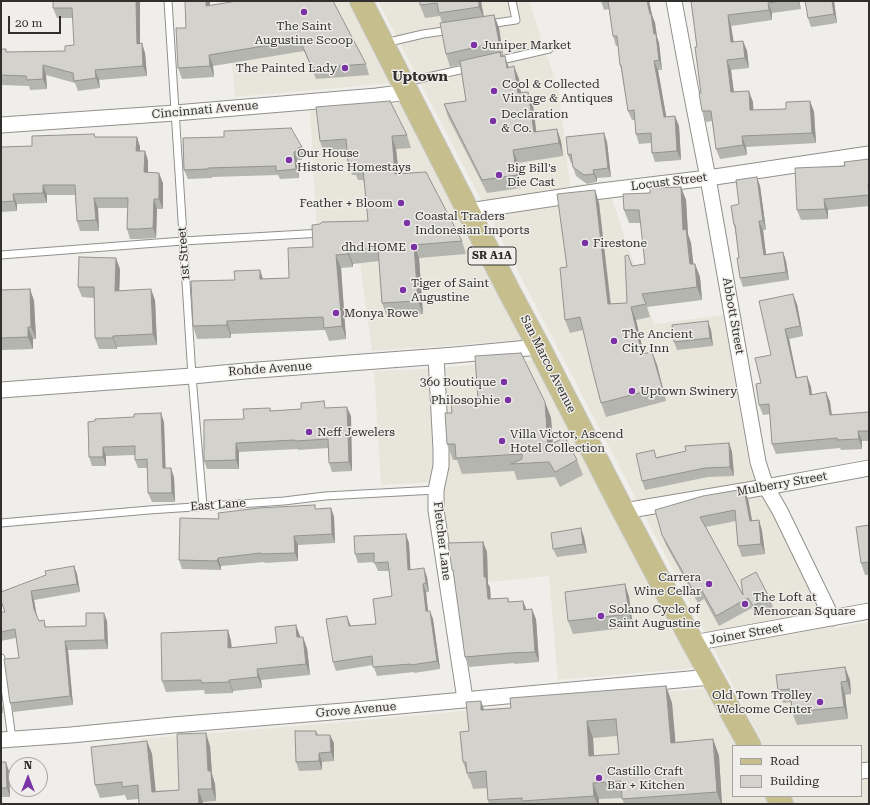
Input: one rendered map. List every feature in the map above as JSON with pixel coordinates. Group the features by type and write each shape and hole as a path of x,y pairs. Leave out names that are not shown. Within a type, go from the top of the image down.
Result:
{"main road":[{"name":"San Marco Avenue","path":"361,1 510,293 711,677 749,745"}],"street":[{"name":"Abbott Street","path":"674,1 708,178 758,462 766,487 780,511 832,618"},
{"name":"Cincinnati Avenue","path":"1,125 175,113 377,96 406,87"},
{"name":"Locust Street","path":"469,211 869,154"},
{"name":"Rohde Avenue","path":"1,390 192,376 245,370 436,357 539,347"},
{"name":"Fletcher Lane","path":"436,357 441,449 441,466 436,490 436,510 465,699"},
{"name":"Mulberry Street","path":"624,511 869,468"},
{"name":"Joiner Street","path":"693,643 869,611"},
{"name":"Grove Avenue","path":"6,740 356,710 711,677"}],"lane":[{"name":"1st Street","path":"168,1 192,376 203,506"},
{"path":"480,25 516,20 512,1"},
{"path":"383,44 423,34 459,29"},
{"path":"488,63 549,48"},
{"path":"406,87 472,67"},
{"path":"1,255 183,241 322,233"},
{"name":"East Lane","path":"1,523 149,510 284,501 325,496 436,490"},
{"path":"1,658 6,740"}],"shaded area":[{"path":"226,1 351,1 393,83 235,97"},
{"path":"378,1 529,1 559,92 570,186 606,181 654,324 723,315 749,464 835,628 869,622 869,804 794,804 790,797 862,797 862,745 763,745"},
{"path":"403,103 460,215 461,222 464,222 524,340 372,351 356,234 317,234 310,111"},
{"path":"534,360 615,515 616,523 619,522 685,647 686,655 689,655 696,668 558,680 549,576 439,587 427,510 431,482 381,485 374,371 425,369"},
{"path":"707,688 738,745 732,745 732,797 767,797 770,804 145,804 140,739 357,721"}],"building":[{"path":"53,1 136,1 137,44 142,43 143,66 95,70 96,78 74,81 73,73 43,65 43,79 27,80 26,76 1,75 1,49 6,49 6,52 65,51 65,46 74,45 72,8 53,8"},
{"path":"185,1 206,1 206,6 237,1 333,1 366,64 312,68 300,40 209,55 210,66 178,68 176,28 186,28"},
{"path":"420,1 479,1 479,7 439,13 437,3 420,5"},
{"path":"608,1 647,1 651,14 654,34 656,34 659,60 654,61 664,117 675,116 677,151 652,153 651,133 636,134 634,110 628,111 620,65 617,36 613,36"},
{"path":"691,1 781,1 768,3 769,10 728,15 731,42 743,41 745,58 727,60 731,92 749,91 750,110 786,109 786,102 810,101 812,133 742,136 743,145 716,149 711,111 702,111 695,47 697,47"},
{"path":"805,1 832,1 834,14 808,18"},
{"path":"494,15 499,42 446,54 440,23"},
{"path":"500,52 501,57 505,56 507,68 514,66 518,93 528,92 534,132 557,129 559,143 513,150 517,175 482,180 444,104 466,101 460,61"},
{"path":"390,101 407,135 392,136 395,174 426,172 462,241 414,245 418,301 382,303 378,248 348,251 348,254 336,255 342,326 324,328 323,317 227,321 227,325 193,326 191,281 235,280 234,271 260,270 260,279 289,278 288,248 313,247 312,225 320,224 322,222 368,221 363,169 359,170 359,167 353,167 352,162 348,162 346,139 320,141 316,107"},
{"path":"291,128 302,147 298,148 298,151 294,152 296,169 276,171 276,166 184,170 183,138 224,137 224,131"},
{"path":"604,133 608,168 593,170 594,174 584,175 573,167 571,154 568,155 566,137"},
{"path":"94,134 95,137 137,137 136,151 145,151 144,172 159,173 159,199 154,199 153,228 127,229 128,198 94,198 96,220 77,221 75,185 43,185 43,193 13,194 14,201 1,202 1,147 32,146 32,136"},
{"path":"869,159 869,195 824,199 825,209 797,210 795,168 845,166 844,162"},
{"path":"757,177 763,221 759,221 764,255 783,252 786,272 740,278 735,225 731,206 739,204 736,180"},
{"path":"681,187 683,230 686,229 690,264 695,264 697,287 642,294 646,304 631,307 642,354 652,352 662,387 601,403 580,317 565,320 560,268 567,267 557,194 595,190 608,304 627,303 625,256 628,255 632,266 645,264 639,210 624,210 623,194 650,193 650,188"},
{"path":"79,257 116,258 115,291 151,289 153,334 113,336 113,338 95,338 94,287 78,287"},
{"path":"30,289 31,327 28,327 28,337 1,338 1,290"},
{"path":"793,294 800,326 785,329 796,378 807,376 810,395 826,392 830,415 869,412 869,431 858,431 859,439 837,440 837,438 772,444 769,404 759,405 756,384 761,383 755,358 771,355 759,301"},
{"path":"708,321 710,338 674,342 672,325"},
{"path":"521,353 545,402 548,446 565,437 577,460 555,472 549,462 511,464 522,459 522,454 456,458 455,444 447,444 445,413 452,413 451,401 478,400 475,356"},
{"path":"324,401 325,408 347,407 349,462 329,463 328,439 236,443 236,460 204,461 204,420 244,419 243,409 270,408 270,411 301,409 301,403"},
{"path":"161,413 163,468 171,468 172,493 148,493 147,459 135,460 135,446 103,447 103,457 89,457 88,422 95,421 95,419 134,417 134,414"},
{"path":"729,443 730,467 705,468 642,481 636,454 654,450 656,458 686,451 685,446"},
{"path":"744,489 750,521 759,520 761,544 738,546 735,510 700,517 743,595 741,580 756,572 769,597 753,606 748,598 716,616 701,589 694,592 662,535 655,510 703,496"},
{"path":"315,505 315,509 331,508 332,534 294,536 295,553 261,553 218,558 217,561 179,560 180,518 219,519 218,513 259,508"},
{"path":"869,525 869,562 861,563 856,527"},
{"path":"581,528 583,544 553,549 551,533"},
{"path":"406,534 408,570 424,568 426,583 423,584 426,611 430,611 437,661 411,665 373,667 372,656 333,662 326,619 347,616 349,626 376,624 373,599 392,596 388,562 374,563 374,553 355,554 354,536"},
{"path":"483,542 484,577 486,577 488,599 508,598 508,602 523,601 524,610 532,609 535,652 465,657 448,543"},
{"path":"74,566 77,584 31,591 34,609 39,621 44,620 45,627 86,626 86,613 104,613 105,640 65,641 70,696 10,703 4,659 19,658 15,629 1,632 1,612 5,612 1,601 1,592 46,575 45,571"},
{"path":"625,584 629,614 568,621 565,592"},
{"path":"296,625 297,637 303,637 306,664 257,669 258,677 229,680 229,682 202,683 201,680 162,681 161,633 228,630 228,648 277,643 275,627"},
{"path":"845,667 847,681 841,682 844,707 792,712 790,689 778,690 776,675"},
{"path":"666,686 671,743 713,739 717,792 622,799 621,781 593,783 594,796 522,801 522,798 488,800 486,771 467,773 466,762 463,762 460,732 469,731 466,702 481,701 481,710 511,708 510,698","holes":["616,719 619,754 589,756 587,721"]},
{"path":"295,731 316,731 316,735 330,735 331,752 319,753 319,761 296,762"},
{"path":"206,733 208,771 211,771 212,789 198,789 199,804 139,804 138,785 122,787 122,782 95,785 91,747 147,741 152,792 179,790 177,734"},
{"path":"1,762 6,762 7,788 1,788"}],"place":[{"name":"The Saint Augustine Scoop","path":"304,12"},
{"name":"Juniper Market","path":"474,45"},
{"name":"The Painted Lady","path":"345,68"},
{"name":"Cool & Collected Vintage & Antiques","path":"494,91"},
{"name":"Declaration & Co.","path":"493,121"},
{"name":"Our House Historic Homestays","path":"289,160"},
{"name":"Big Bill's Die Cast","path":"499,175"},
{"name":"Feather + Bloom","path":"401,203"},
{"name":"Coastal Traders Indonesian Imports","path":"407,223"},
{"name":"Firestone","path":"585,243"},
{"name":"dhd HOME","path":"414,247"},
{"name":"Tiger of Saint Augustine","path":"403,290"},
{"name":"Monya Rowe","path":"336,313"},
{"name":"The Ancient City Inn","path":"614,341"},
{"name":"360 Boutique","path":"504,382"},
{"name":"Uptown Swinery","path":"632,391"},
{"name":"Philosophie","path":"508,400"},
{"name":"Neff Jewelers","path":"309,432"},
{"name":"Villa Victor, Ascend Hotel Collection","path":"502,441"},
{"name":"Carrera Wine Cellar","path":"709,584"},
{"name":"The Loft at Menorcan Square","path":"745,604"},
{"name":"Solano Cycle of Saint Augustine","path":"601,616"},
{"name":"Old Town Trolley Welcome Center","path":"820,702"},
{"name":"Castillo Craft Bar + Kitchen","path":"599,778"}],"district":[{"name":"Uptown","path":"420,77"}]}
